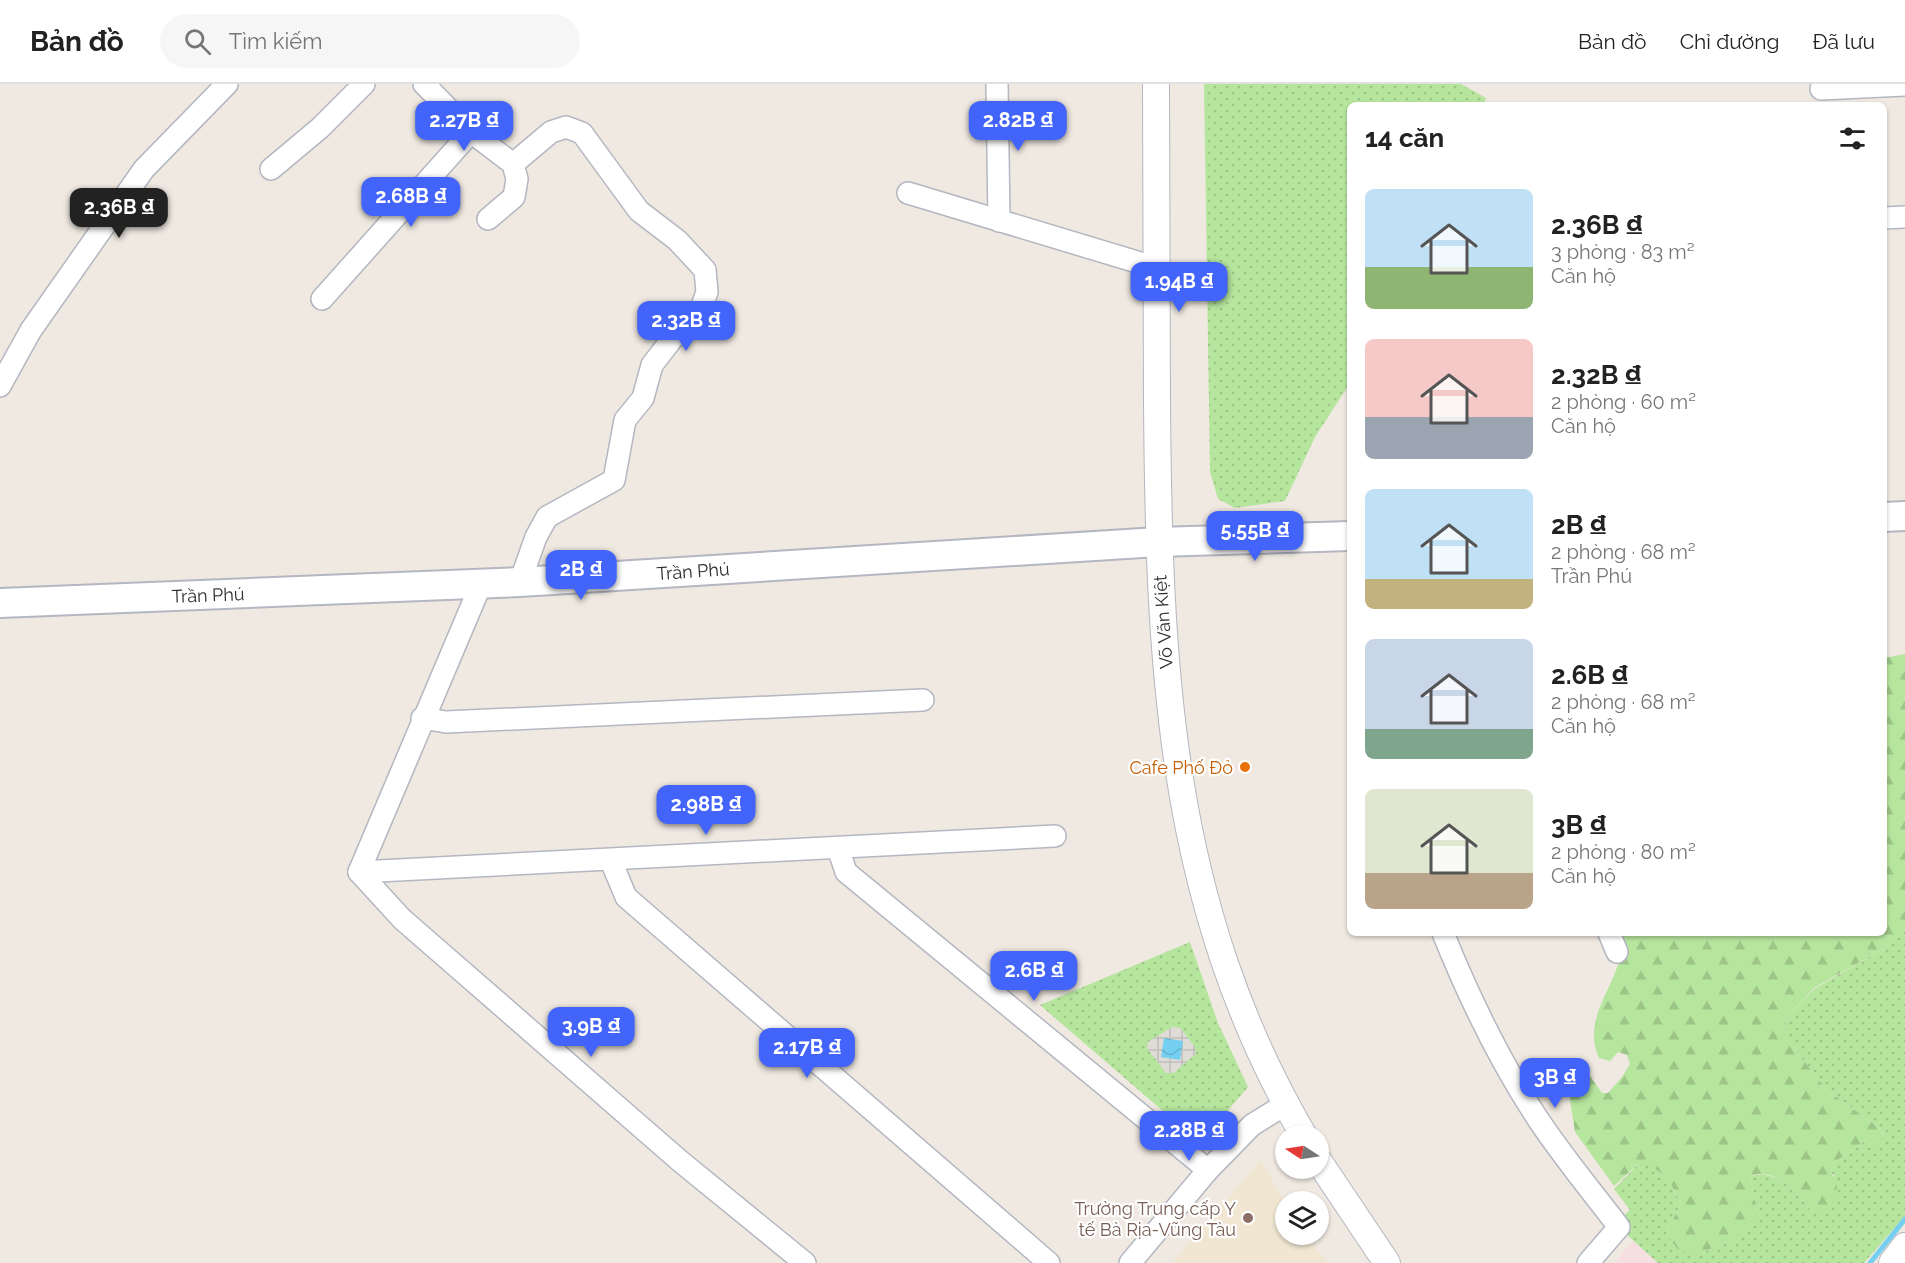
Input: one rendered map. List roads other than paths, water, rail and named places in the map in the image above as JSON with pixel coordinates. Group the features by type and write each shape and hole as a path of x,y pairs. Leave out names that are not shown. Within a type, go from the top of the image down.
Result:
{"main road":[{"path":"1887,517 1905,516"},
{"name":"Trần Phú","path":"0,603 481,584 1158,542 1347,536"}],"street":[{"path":"0,386 30,330 144,169 227,84"},
{"path":"271,169 320,128 364,84"},
{"path":"424,84 471,132 513,164 517,179 514,197 488,219"},
{"path":"997,84 999,220"},
{"name":"Võ Văn Kiệt","path":"1156,84 1158,542 1172,732 1190,844 1216,941 1265,1065 1298,1125"},
{"path":"1821,93 1905,85"},
{"path":"513,164 551,132 566,127 582,133 639,210 677,240 705,270 707,292 699,315 672,339 652,365 643,398 625,420 614,480 547,516 536,537 520,582"},
{"path":"322,299 471,132"},
{"path":"908,193 1157,268"},
{"path":"1887,218 1905,217"},
{"path":"359,872 422,718 481,584"},
{"path":"422,718 446,722 923,700"},
{"path":"359,872 611,861 1055,836"},
{"path":"838,848 846,872 1208,1170"},
{"path":"611,861 627,897 1049,1263"},
{"path":"359,872 417,933 680,1161 805,1263"},
{"path":"1444,936 1458,971 1496,1047 1529,1105 1619,1227 1588,1263"},
{"path":"1130,1263 1208,1170 1252,1125 1286,1104"},
{"path":"1329,1176 1388,1263"},
{"path":"1892,1263 1905,1246"}],"water":[{"path":"1164,1038 1183,1041 1180,1060 1161,1057"}],"waterway":[{"path":"1870,1263 1905,1219"}],"place":[{"name":"Cafe Phố Đỏ","path":"1245,767"},
{"name":"Trường Trung cấp Y tế Bà Rịa-Vũng Tàu","path":"1248,1218"}]}
